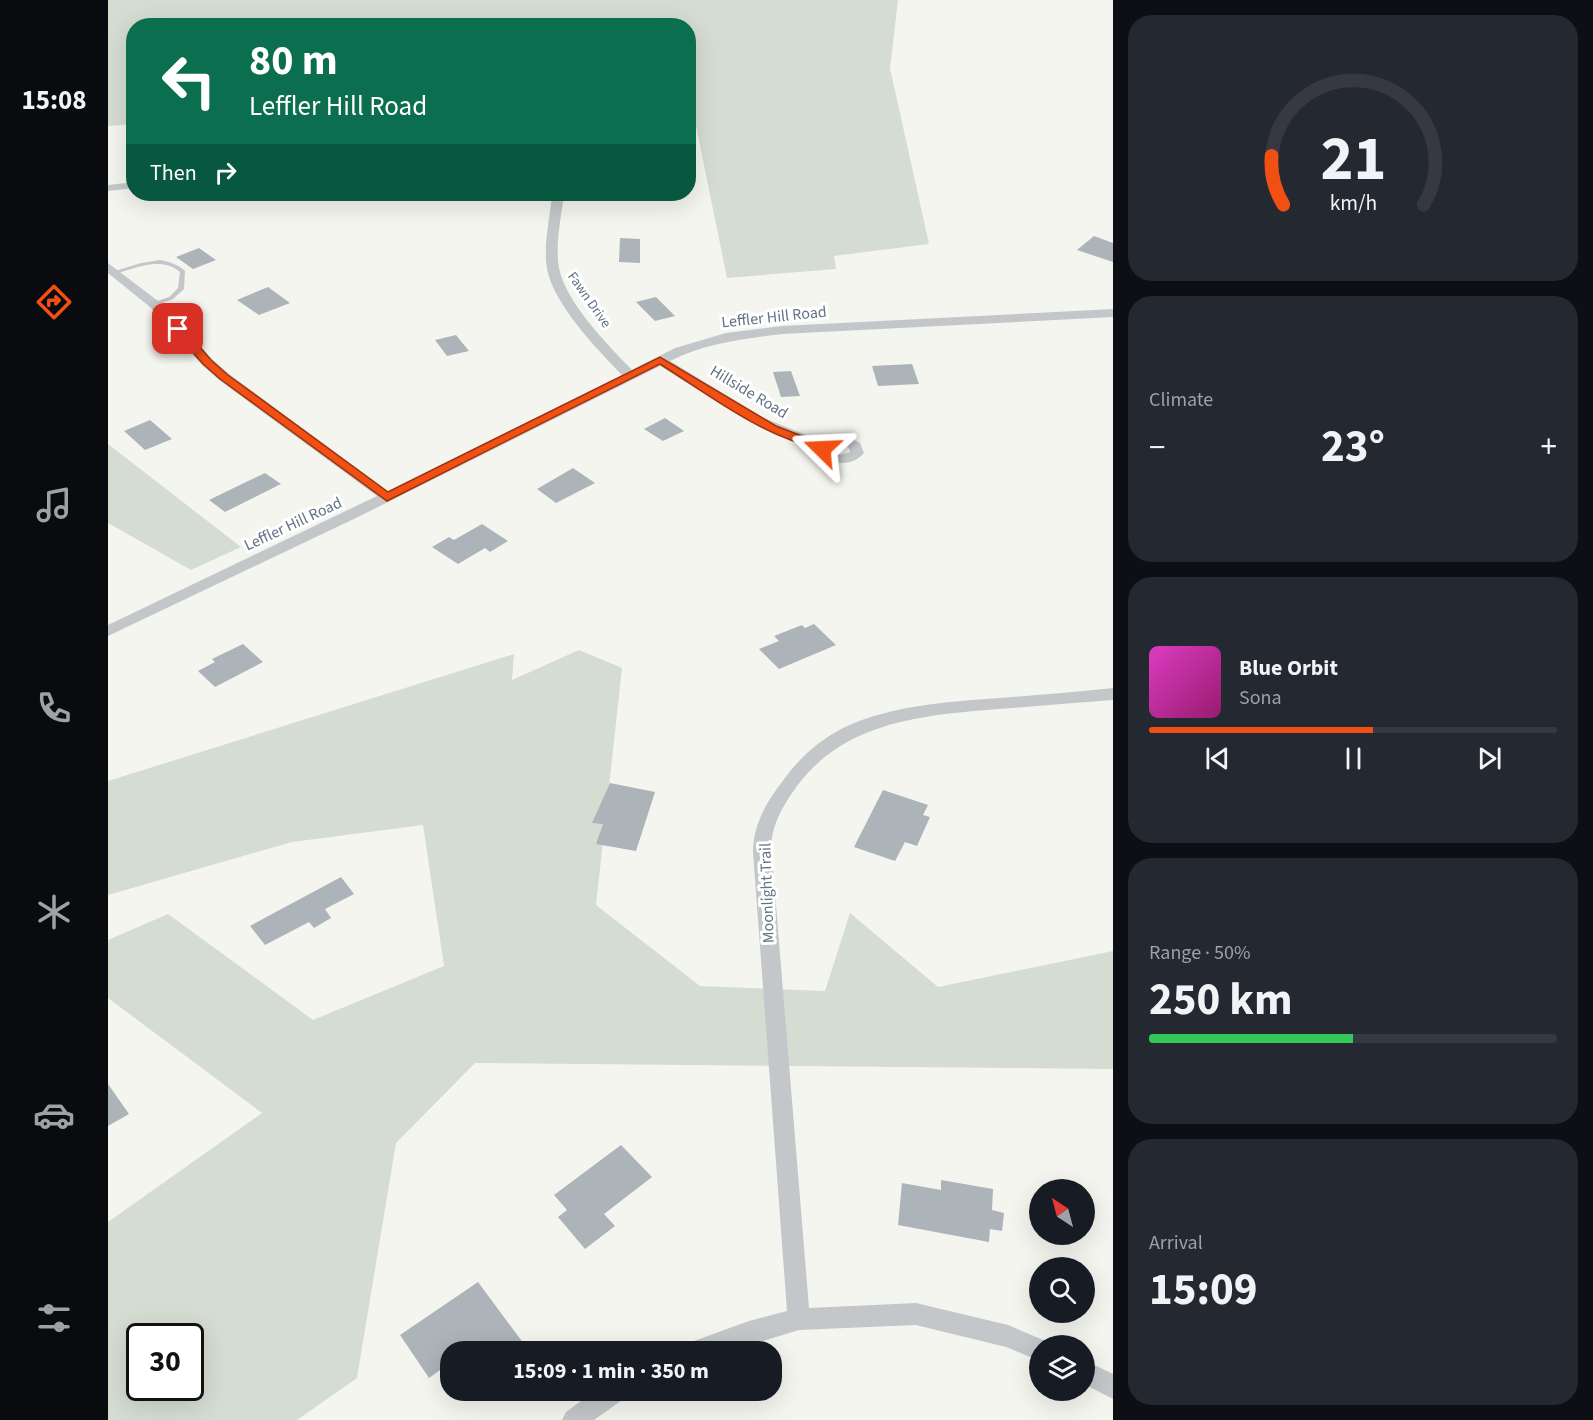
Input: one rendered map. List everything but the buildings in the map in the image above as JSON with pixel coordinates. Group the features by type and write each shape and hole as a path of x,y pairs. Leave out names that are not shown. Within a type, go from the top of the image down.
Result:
{"street":[{"path":"108,188 126,186"},
{"name":"Fawn Drive","path":"558,201 553,268 555,279 611,356 630,375"},
{"path":"111,270 154,303 207,362 224,377 387,497"},
{"name":"Leffler Hill Road","path":"108,631 387,497 660,360 702,343 753,332 1113,313"},
{"name":"Hillside Road","path":"660,360 772,428 802,441 823,446"},
{"name":"Moonlight Trail","path":"798,1319 763,876 762,842 774,807 790,781 813,756 837,739 866,724 897,714 936,708 1113,694"},
{"path":"724,1341 798,1319 916,1314 1008,1336 1029,1345"},
{"path":"1095,1377 1113,1387"},
{"path":"574,1420 601,1401"}],"lane":[{"path":"111,270 165,262 178,266 183,272 181,289 171,298 154,303"}],"shaded area":[{"path":"108,0 898,0 890,68 929,244 834,256 836,269 727,278 696,126 696,18 126,18 126,125 108,126"},
{"path":"108,444 241,547 191,570 108,523"},
{"path":"579,650 622,668 596,905 700,986 825,991 850,913 938,987 1113,951 1113,1069 475,1063 396,1143 357,1378 297,1420 108,1420 108,1222 262,1113 108,998 108,940 168,914 313,1020 444,966 423,825 292,842 108,895 108,781 514,654 512,680"}],"route":[{"path":"178,329 207,362 224,377 387,497 660,360 772,428 802,441 823,446 822,449"}]}
